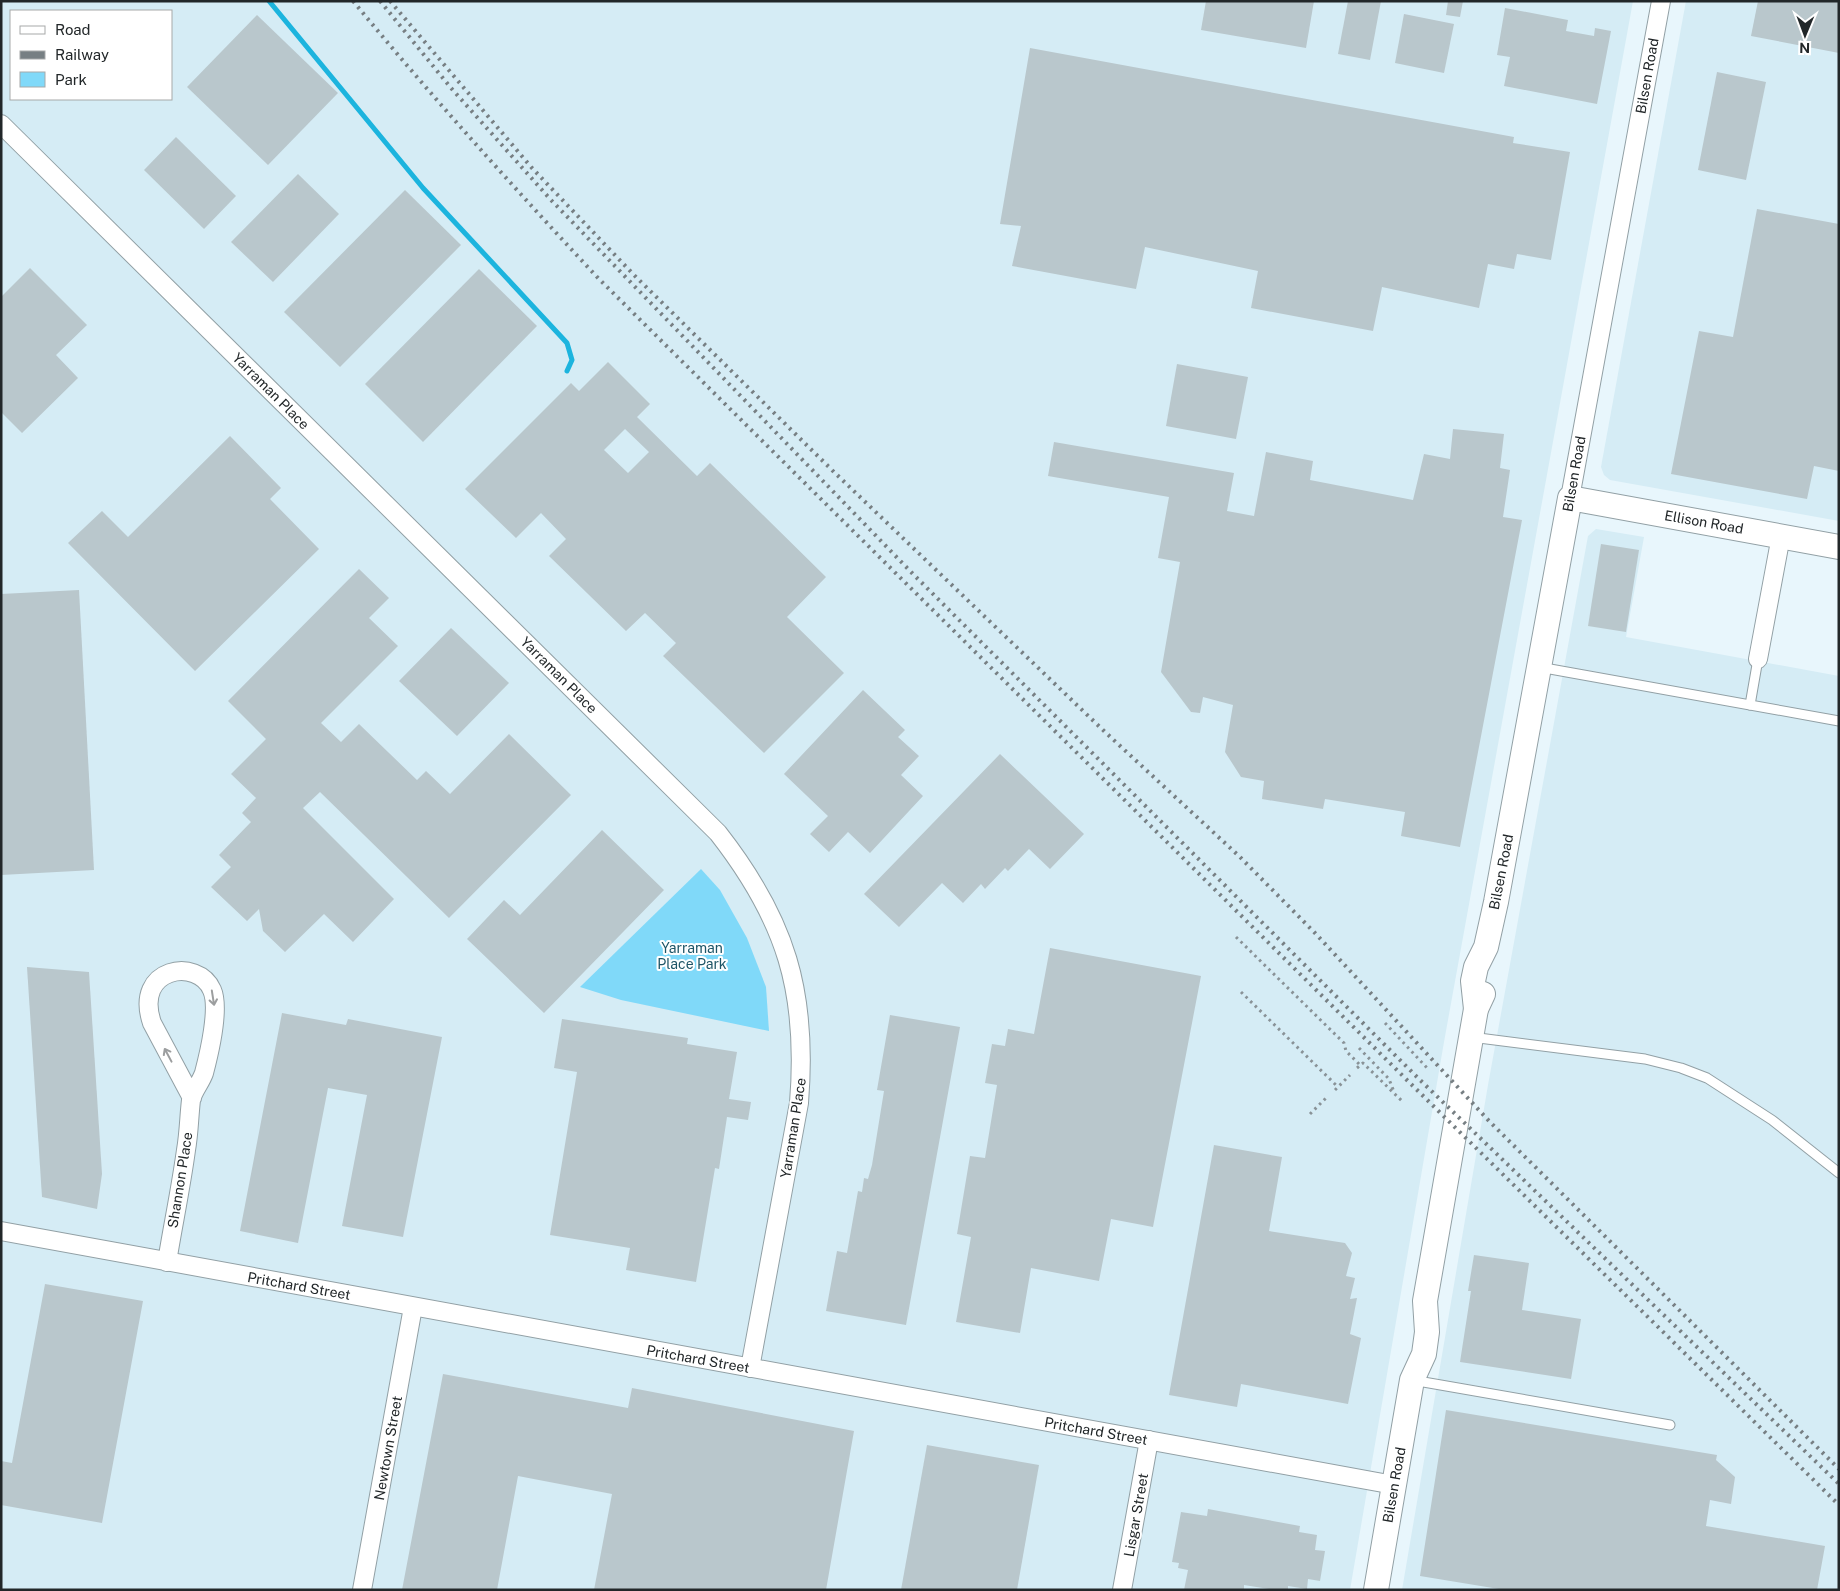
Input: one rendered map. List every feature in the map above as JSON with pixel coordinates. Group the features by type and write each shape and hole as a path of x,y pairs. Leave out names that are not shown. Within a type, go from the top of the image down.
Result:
{"street":[{"name":"Bilsen Road","path":"1376,1590 1412,1380 1424,1354 1427,1332 1425,1301 1476,1009 1488,985 1490,970 1486,946 1661,1"},
{"name":"Yarraman Place","path":"1,124 705,820 744,866 764,900 782,938 793,977 801,1033 802,1071 800,1103 750,1368"},
{"name":"Ellison Road","path":"1570,498 1839,547"},
{"path":"1758,659 1781,536"},
{"name":"Shannon Place","path":"166,1262 186,1151 192,1098 204,1074 214,1018 214,1002 212,990 206,981 190,973 165,974 156,980 148,1000 148,1012 192,1098"},
{"name":"Pritchard Street","path":"1,1231 1394,1485"},
{"name":"Newtown Street","path":"362,1590 413,1307"},
{"name":"Lisgar Street","path":"1122,1590 1149,1440"}],"lane":[{"path":"1750,705 1758,659"},
{"path":"1539,667 1839,721"},
{"path":"1471,1037 1645,1059 1698,1074 1772,1120 1839,1173"},
{"path":"1412,1380 1670,1424"}],"path":[{"path":"1236,937 1344,1043 1346,1050 1359,1067 1363,1063 1403,1102"},
{"path":"1241,992 1336,1089 1350,1075"},
{"path":"1385,1023 1428,1069"},
{"path":"1359,1048 1389,1079 1395,1095"},
{"path":"1310,1114 1327,1097"}],"shaded area":[{"path":"1,1 1633,1 1444,1042 1350,1590 1,1590"},
{"path":"1686,1 1839,1 1839,521 1610,480 1604,475 1601,467"},
{"path":"1596,529 1644,537 1626,637 1839,676 1839,1590 1402,1590 1488,1085 1588,536"}],"green space":[{"name":"Yarraman Place Park","path":"701,869 720,890 747,938 766,987 769,1031 621,1000 580,987"}],"building":[{"path":"1206,1 1314,1 1306,48 1201,30"},
{"path":"1348,1 1381,1 1370,60 1338,54"},
{"path":"1448,1 1463,1 1460,17 1446,15"},
{"path":"1758,1 1839,1 1839,53 1751,36"},
{"path":"1505,8 1568,20 1566,31 1594,36 1595,28 1611,31 1597,104 1504,86 1510,57 1497,55"},
{"path":"1404,14 1454,24 1444,73 1395,63"},
{"path":"257,15 338,93 268,165 187,87"},
{"path":"1030,48 1514,137 1513,143 1570,152 1551,260 1517,254 1514,269 1488,264 1479,308 1382,287 1373,331 1251,308 1258,271 1145,247 1136,289 1012,266 1021,226 1000,224"},
{"path":"1717,72 1766,82 1746,180 1698,170"},
{"path":"176,137 236,196 204,229 144,170"},
{"path":"298,174 339,214 273,282 231,242"},
{"path":"405,190 461,245 340,367 284,312"},
{"path":"1757,209 1839,224 1839,471 1814,466 1807,499 1671,474 1699,331 1733,337"},
{"path":"30,268 87,325 56,355 78,378 22,433 1,412 1,297"},
{"path":"479,269 537,326 423,442 365,384"},
{"path":"608,362 650,404 637,417 697,476 710,463 826,577 787,617 844,673 764,753 663,656 676,643 645,613 626,631 549,556 566,539 541,513 516,538 465,489 571,383 579,391","holes":["625,429 649,452 628,473 604,450"]},
{"path":"1177,364 1248,377 1236,439 1166,426"},
{"path":"1453,429 1504,434 1500,468 1510,470 1503,517 1522,520 1460,847 1401,836 1405,812 1325,799 1323,809 1262,799 1264,781 1241,777 1225,752 1233,705 1203,697 1200,713 1191,712 1161,672 1180,562 1158,558 1169,497 1048,476 1054,442 1234,473 1227,511 1254,516 1266,452 1313,461 1310,480 1413,500 1424,454 1450,459"},
{"path":"230,436 281,488 270,499 319,549 195,671 68,543 102,511 128,537"},
{"path":"1601,544 1639,550 1626,632 1588,626"},
{"path":"359,569 389,598 369,618 398,646 321,723 341,742 359,724 417,780 426,771 450,794 509,734 571,795 449,918 320,792 303,808 394,899 353,942 324,914 285,952 263,931 259,909 247,921 211,887 231,867 219,855 251,822 242,813 256,798 231,774 266,739 228,701"},
{"path":"79,590 94,870 1,875 1,594"},
{"path":"451,628 509,683 457,736 399,681"},
{"path":"863,690 905,730 898,737 919,756 901,775 923,796 870,853 848,832 829,852 810,834 828,816 784,774"},
{"path":"1000,754 1084,834 1050,869 1029,849 1008,871 1005,868 985,889 981,884 963,903 942,883 899,927 864,894"},
{"path":"602,830 664,890 544,1013 467,939 504,900 520,915"},
{"path":"1050,948 1201,976 1153,1227 1111,1219 1099,1281 1031,1268 1020,1333 956,1322 971,1237 957,1234 970,1156 985,1158 997,1085 985,1083 992,1044 1005,1046 1008,1029 1034,1034"},
{"path":"27,967 89,972 102,1174 97,1209 42,1197"},
{"path":"282,1013 346,1025 348,1019 442,1037 403,1237 342,1226 367,1095 328,1088 298,1243 240,1231"},
{"path":"890,1015 960,1027 906,1325 826,1311 837,1251 847,1253 858,1191 862,1192 864,1178 868,1179 872,1165 884,1091 877,1090"},
{"path":"562,1019 688,1038 687,1044 737,1052 729,1099 751,1102 748,1120 727,1117 719,1169 715,1168 696,1282 626,1270 630,1248 550,1235 577,1072 554,1068"},
{"path":"1214,1145 1282,1157 1269,1231 1345,1243 1352,1253 1346,1276 1355,1278 1350,1299 1357,1298 1350,1334 1361,1338 1348,1404 1241,1384 1237,1407 1169,1395"},
{"path":"1474,1255 1529,1263 1522,1310 1581,1319 1571,1379 1460,1362 1471,1291 1468,1291"},
{"path":"45,1284 143,1301 102,1523 1,1505 1,1461 12,1463"},
{"path":"443,1374 628,1408 632,1388 854,1431 826,1590 594,1590 612,1494 518,1476 497,1590 402,1590"},
{"path":"1446,1410 1717,1455 1716,1460 1735,1477 1731,1504 1710,1500 1706,1526 1825,1546 1817,1590 1505,1590 1420,1576"},
{"path":"927,1445 1039,1465 1017,1590 901,1590"},
{"path":"1208,1509 1300,1526 1299,1532 1317,1535 1315,1550 1325,1551 1320,1581 1308,1579 1307,1589 1288,1586 1288,1590 1276,1590 1244,1585 1244,1590 1184,1590 1188,1570 1178,1568 1179,1563 1172,1562 1181,1512 1207,1516"}],"waterway":[{"path":"269,1 423,188 567,343 572,360 567,371"}],"railway":[{"path":"353,1 474,142 599,279 1414,1087 1839,1505"},
{"path":"380,1 451,88 551,200 912,573 1419,1079 1839,1484"},
{"path":"390,1 532,168 633,274 834,472 1104,731 1240,857 1315,933 1490,1122 1839,1469"}]}
